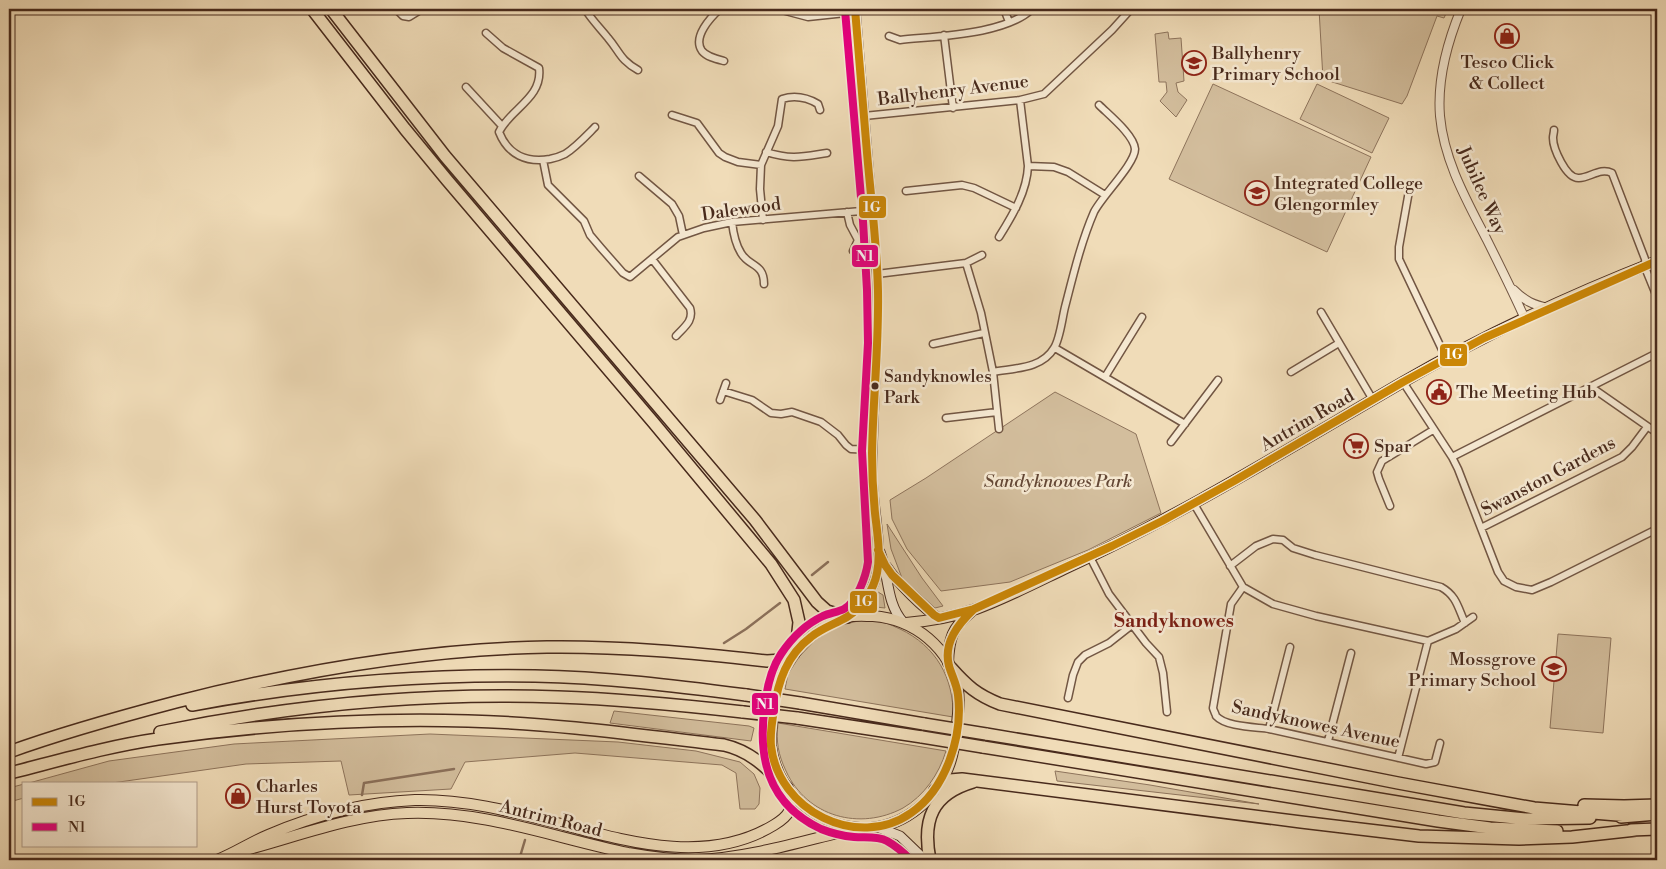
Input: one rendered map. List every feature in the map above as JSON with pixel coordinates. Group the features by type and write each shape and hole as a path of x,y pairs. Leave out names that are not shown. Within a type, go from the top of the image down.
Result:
{"highway":[{"path":"9,753 96,723 224,690 326,668 384,659 440,653 547,647 673,651 767,661 782,660 795,652 799,622 794,600 771,564 653,422 446,180 312,9"},
{"path":"331,9 445,156 755,520 817,602 827,611 848,617"},
{"path":"950,665 971,689 988,700 1000,704 1534,808 1629,816"},
{"path":"9,753 120,720 294,688 450,676 536,676 614,680 746,695 1464,813 1526,819 1574,819 1657,814"},
{"path":"11,772 108,744 210,722 280,711 359,702 430,697 559,697 659,704 797,718 1490,828 1542,831 1657,829"},
{"path":"11,772 156,740 230,730 357,721 461,721 570,728 734,747 754,757 788,790"},
{"path":"934,791 950,780 957,778 1358,830 1419,836 1519,839 1572,837 1636,830"},
{"path":"930,860 926,836 934,807 951,791 977,781"},
{"path":"1493,800 1583,805 1657,805"}],"main road":[{"path":"848,617 884,616 904,623 927,637 936,645 950,665 958,690 957,723 951,758 942,780 921,805 900,820 889,825 862,828 842,826 824,820 805,808 788,790 776,765 771,744 777,689 783,672 795,652 819,630 848,617 866,598 872,588 877,571 878,550 872,476 878,328 877,274 855,10"},
{"name":"Antrim Road","path":"904,623 931,621 974,609 1090,557 1194,504 1446,358 1524,319 1657,261"},
{"path":"878,550 892,575 931,613 939,618"},
{"path":"885,565 893,606 904,623"},
{"name":"Antrim Road","path":"950,665 949,651 956,626 974,609"},
{"name":"Antrim Road","path":"217,860 267,835 322,815 369,804 415,800 485,806 647,844 684,847 706,846 740,839 770,828 782,820 790,811 792,804 788,790"},
{"path":"925,860 922,840 923,832 925,817 934,791"},
{"name":"Antrim Road","path":"234,853 350,821 408,813 443,814 488,820 628,853 686,860 738,855 862,828"},
{"path":"876,827 900,836 925,860"}],"street":[{"path":"396,9 403,16 409,17 422,9"},
{"path":"585,9 626,63 638,70"},
{"path":"720,9 707,21 700,35 700,48 711,58 724,61"},
{"path":"778,9 808,17 828,12 855,10"},
{"path":"1004,9 1009,22"},
{"path":"890,36 900,40 966,33 1009,22 1032,9"},
{"name":"Ballyhenry Avenue","path":"864,116 1020,100 1044,94 1112,30 1131,9"},
{"name":"Jubilee Way","path":"1461,9 1446,53 1442,73 1440,116 1443,136 1457,179 1524,319"},
{"path":"486,33 502,48 539,68 537,86 518,111 502,126 500,132 507,146 515,154 524,159 543,160 564,155 595,127"},
{"path":"944,35 953,108"},
{"path":"466,87 502,126"},
{"path":"763,220 760,189 761,165 778,126 782,99 792,96 809,99 818,104 820,110"},
{"path":"999,238 1016,208 1028,177 1020,100"},
{"path":"993,372 1034,365 1044,360 1055,348 1073,276 1095,212 1135,153 1135,145 1129,135 1099,105"},
{"path":"672,115 697,123 719,153 725,157 738,162 761,165"},
{"path":"1554,130 1553,139 1560,160 1573,178 1580,178 1606,170 1612,173 1645,259 1645,265 1657,297"},
{"path":"766,152 782,157 794,158 827,153"},
{"name":"Dalewood","path":"543,160 548,185 584,221 590,235 623,273 630,277 683,235 704,228 732,222 872,210"},
{"path":"1028,166 1054,167 1068,172 1105,195"},
{"path":"639,176 672,204 679,216 683,235"},
{"path":"906,191 962,186 974,188 1016,208"},
{"path":"1409,191 1399,247 1399,259 1446,358"},
{"path":"847,212 850,225 858,240 853,251"},
{"path":"732,222 741,254 761,270 764,276 764,284"},
{"path":"877,274 966,262 982,255"},
{"path":"652,259 690,308 692,315 690,321 676,336"},
{"path":"966,262 981,313 993,372 999,429"},
{"path":"1509,285 1524,300 1534,305 1549,308"},
{"path":"1321,312 1373,400"},
{"path":"1105,377 1142,317"},
{"path":"933,344 984,333"},
{"path":"1291,372 1339,343"},
{"path":"1055,348 1185,424"},
{"path":"1452,457 1657,354"},
{"path":"1171,442 1218,380"},
{"path":"1403,382 1452,457 1498,572 1504,581 1516,587 1532,590 1657,529"},
{"path":"720,400 726,383"},
{"path":"1592,386 1657,434"},
{"path":"723,391 752,400 770,413 792,412 821,422 838,435 851,449 872,450"},
{"path":"946,418 997,412"},
{"name":"Swanston Gardens","path":"1481,528 1622,457 1632,448 1647,427"},
{"path":"1390,506 1378,479 1377,472 1382,462 1433,430"},
{"path":"1194,504 1242,587 1273,604 1316,616 1428,641 1440,637 1473,617"},
{"path":"1230,566 1256,546 1273,539 1283,540 1293,548 1315,555 1441,587 1449,592 1456,602 1465,623"},
{"path":"1090,557 1109,594 1159,657 1164,673 1167,712"},
{"name":"Sandyknowes Avenue","path":"1242,587 1231,604 1213,708 1216,716 1226,722 1328,741 1426,764 1434,762 1440,743"},
{"path":"1068,698 1072,675 1078,662 1085,655 1109,643 1132,625"},
{"path":"1398,758 1428,641"},
{"path":"1269,729 1290,646"},
{"path":"1328,741 1351,653"}],"green space":[{"path":"1319,9 1448,9 1444,18 1437,16 1407,96 1402,104 1323,79"},
{"path":"1168,32 1169,39 1181,38 1184,81 1176,83 1178,92 1187,100 1176,117 1160,101 1167,92 1166,82 1159,82 1155,34"},
{"path":"1213,84 1371,157 1327,252 1169,179"},
{"path":"1317,84 1389,118 1372,153 1300,119"},
{"name":"Sandyknowes Park","path":"1055,392 1136,434 1161,513 1088,550 1010,582 941,591 907,549 892,519 890,500"},
{"path":"887,524 922,578 943,606 935,608 902,578 891,549"},
{"path":"878,592 883,595 885,608 867,606"},
{"path":"862,620 889,624 924,644 933,654 946,676 950,689 953,717 785,689 788,674 799,657 814,641 834,627"},
{"path":"1558,634 1611,638 1603,733 1550,728"},
{"path":"614,711 754,728 751,741 610,723"},
{"path":"778,723 946,751 930,784 911,803 886,815 853,819 821,809 795,787 779,753"},
{"path":"430,734 618,742 696,751 740,762 754,774 760,788 759,804 755,809 740,809 736,773 722,765 575,753 465,762 451,789 349,795 341,761 246,764 119,782 33,782 109,761 234,744"},
{"path":"1055,771 1150,785 1259,804 1057,781"},
{"path":"22,785 22,799 9,802 9,788"}],"waterway":[{"path":"812,575 828,562"},
{"path":"724,643 780,603"},
{"path":"362,795 364,783 454,769"},
{"path":"519,860 525,840"}],"transit line":[{"name":"1G","path":"855,9 878,291 878,332 872,453 879,558 875,579 870,592 862,603 847,617 820,631 803,644 790,660 781,679 772,723 771,746 777,769 788,789 804,805 823,818 845,825 867,828 890,824 911,813 923,803 943,776 955,744 959,711 958,695 949,666 948,649 953,634 974,609"},
{"name":"N1","path":"845,10 867,290 868,343 862,451 868,562 857,595 849,606 817,619 799,632 781,654 772,672 767,692 763,743 765,761 770,778 778,793 789,807 803,819 821,829 837,834 850,837 883,839 897,847 911,860"},
{"name":"1G","path":"878,550 892,575 934,615 939,618 974,609 1162,521 1403,382 1484,338 1657,261"}],"place":[{"name":"Tesco Click & Collect","path":"1507,36"},
{"name":"Ballyhenry Primary School","path":"1194,63"},
{"name":"Integrated College Glengormley","path":"1257,193"},
{"name":"Sandyknowles Park","path":"875,386"},
{"name":"The Meeting Hub","path":"1439,392"},
{"name":"Spar","path":"1356,446"},
{"name":"Mossgrove Primary School","path":"1554,669"},
{"name":"Charles Hurst Toyota","path":"238,796"}],"district":[{"name":"Sandyknowes","path":"1174,620"}]}
